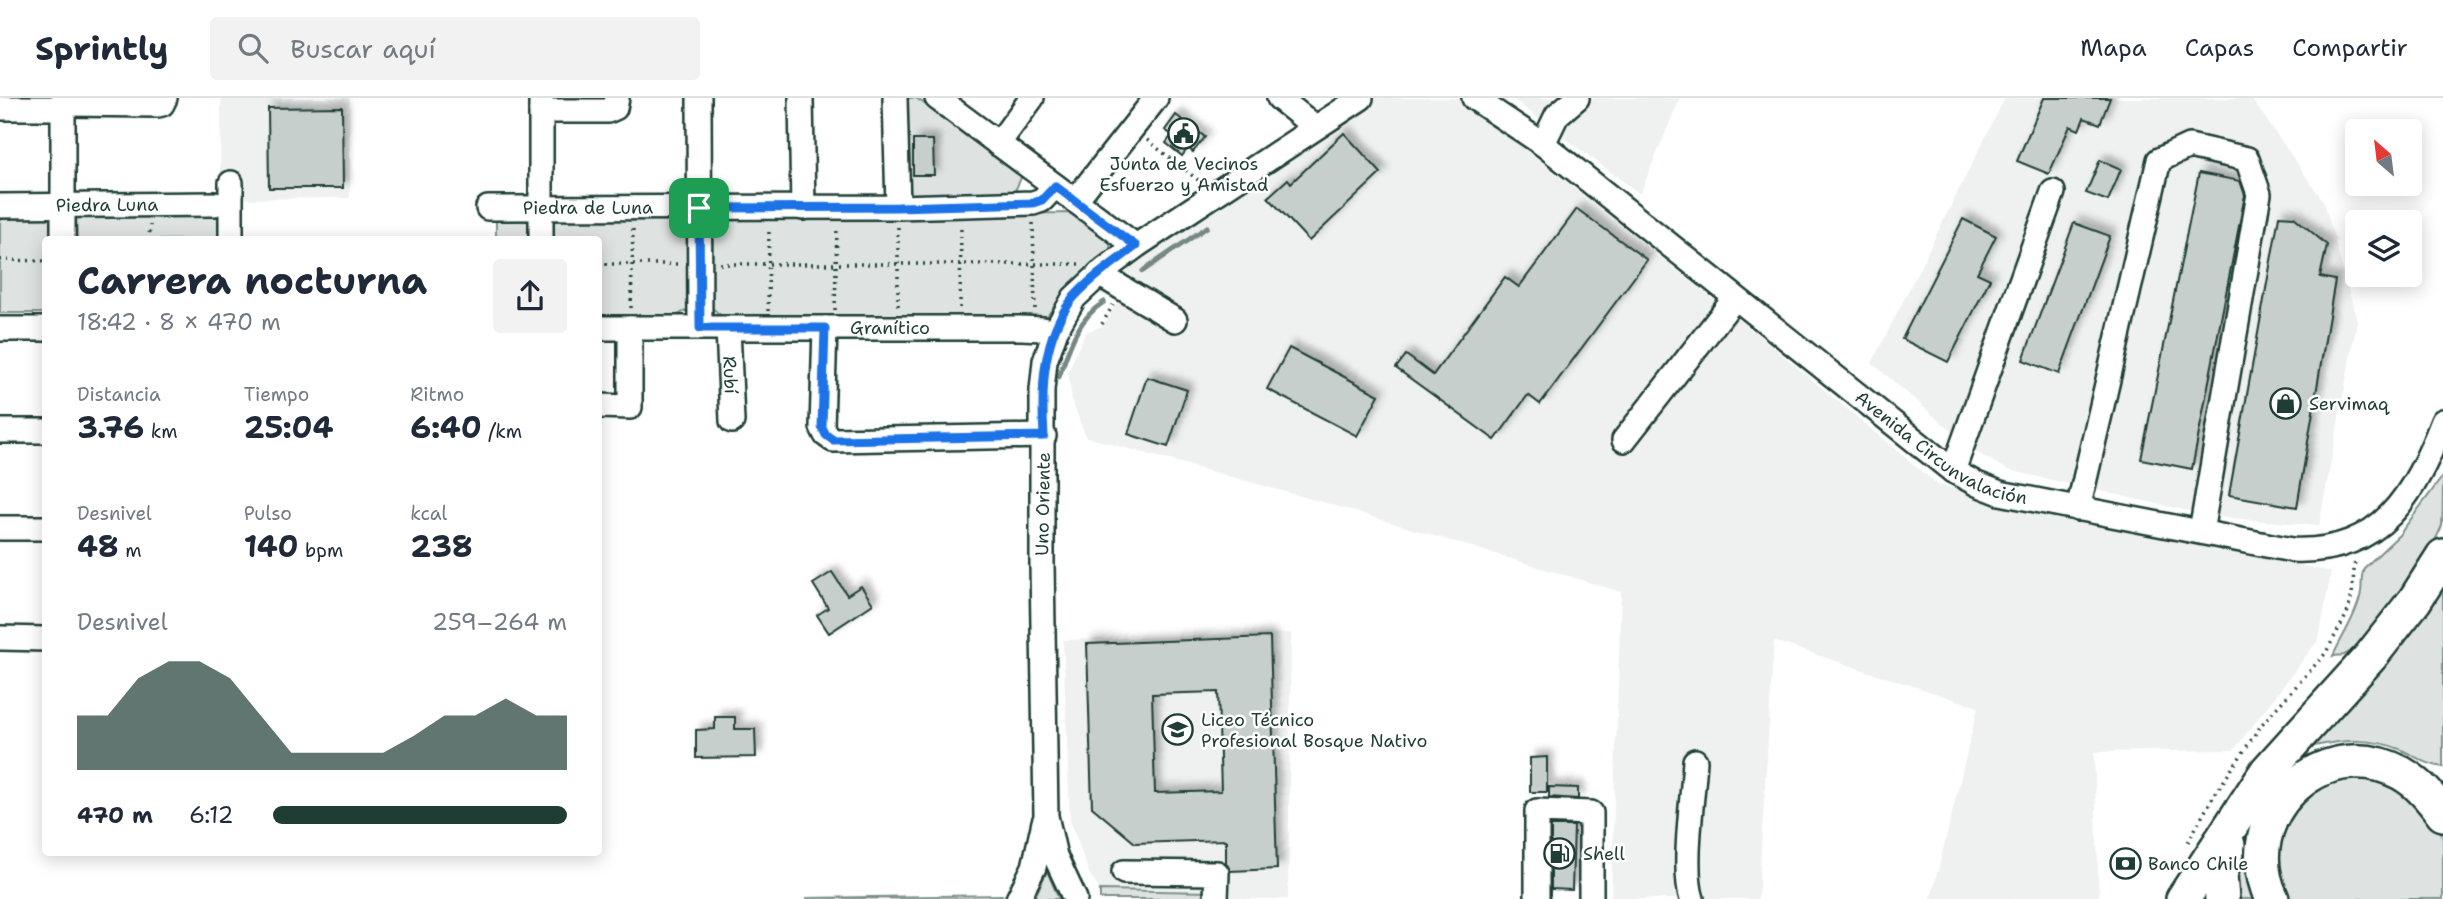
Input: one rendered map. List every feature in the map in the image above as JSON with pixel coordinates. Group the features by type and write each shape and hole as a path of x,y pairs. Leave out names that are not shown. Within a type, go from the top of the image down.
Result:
{"highway":[{"path":"2183,899 2240,810 2281,754 2342,690 2392,629 2415,600 2443,555"},
{"path":"2272,899 2262,866 2264,836 2276,807 2309,775 2338,764 2369,763 2385,766 2413,780 2425,790 2443,814"},
{"path":"2222,899 2221,865 2240,810"}],"street":[{"path":"0,108 64,103 158,105 162,104 165,98"},
{"path":"541,236 541,104 608,111 615,108 617,98"},
{"path":"699,98 700,328"},
{"path":"801,98 803,208"},
{"path":"895,98 898,207"},
{"path":"937,98 1136,246"},
{"path":"998,144 1032,98"},
{"path":"1075,201 1156,98"},
{"path":"1279,98 1315,127"},
{"name":"Uno Oriente","path":"1075,899 1055,856 1046,816 1042,564 1043,379 1045,361 1054,333 1089,269 1136,246 1361,98"},
{"name":"Avenida Circunvalación","path":"1474,98 1543,144 1953,471 2000,494 2292,550 2324,549 2354,540 2378,526 2401,506 2443,421"},
{"path":"1543,144 1557,116 1575,99"},
{"path":"63,236 64,103"},
{"path":"2078,509 2160,160 2189,146 2247,159 2259,194 2201,532"},
{"path":"231,183 231,236"},
{"path":"1033,203 1042,200 1055,186"},
{"path":"1953,471 2053,192"},
{"name":"Piedra de Luna","path":"488,208 837,208 1033,203"},
{"name":"Piedra Luna","path":"0,206 215,205"},
{"path":"1089,269 1175,320"},
{"path":"1625,440 1735,298"},
{"name":"Granítico","path":"602,328 1034,328 1054,333"},
{"path":"602,406 630,407 630,328"},
{"name":"Rubí","path":"728,328 732,421"},
{"path":"830,328 822,427 826,435 833,440 1044,436"},
{"path":"0,329 42,329"},
{"path":"0,431 42,430"},
{"path":"0,528 42,528"},
{"path":"0,638 42,639"},
{"path":"1692,899 1688,869 1695,761"},
{"path":"1537,899 1536,811 1591,813 1591,899"},
{"name":"Uno Oriente","path":"1018,899 1034,866 1046,816"},
{"path":"1124,872 1217,873 1216,899"}],"path":[{"path":"1132,128 1198,180"},
{"path":"1033,203 1035,311 1041,313"},
{"path":"960,328 961,205"},
{"path":"898,207 898,328"},
{"path":"630,328 633,208"},
{"path":"767,328 769,208"},
{"path":"830,328 836,264 837,208"},
{"path":"0,260 42,261"},
{"path":"602,264 1034,264 1089,269"},
{"path":"2186,845 2213,797 2262,724 2319,663 2332,643 2347,614 2352,595 2355,572 2354,540"}],"shaded area":[{"path":"221,98 350,98 350,198 220,199"},
{"path":"901,98 916,98 1019,170 1021,178 1014,193 906,197"},
{"path":"1373,98 1469,98 1534,156 1767,342 1938,485 2331,572 2319,639 2234,750 2094,752 2099,896 2069,899 1931,899 1978,707 1774,641 1758,899 1611,899 1621,592 1326,503 1086,437 1072,401 1068,372 1076,353 1086,332 1103,326 1117,302 1095,291 1153,247"},
{"path":"1511,98 1680,98 1640,194"},
{"path":"2005,98 2251,98 2324,202 2345,278 2345,287 2348,287 2357,321 2319,526 2211,516 2008,470 1976,452 1872,363"},
{"path":"1073,213 1111,241 1109,254 1062,297 1047,316 722,316 712,308 709,224 714,217"},
{"path":"496,214 529,217 530,236 496,236"},
{"path":"0,215 54,216 55,236 42,236 42,313 0,313"},
{"path":"76,215 220,217 219,236 77,236"},
{"path":"551,217 683,217 689,224 689,309 678,315 602,315 602,236 549,236"},
{"path":"2443,476 2442,525 2427,555 2368,634 2344,655 2333,656 2358,605 2364,568 2399,535"},
{"path":"2443,570 2443,767 2380,743 2358,741 2314,746 2311,744"},
{"name":"Liceo Técnico Profesional Bosque Nativo","path":"1291,633 1288,899 1224,899 1212,892 1100,890 1089,873 1070,820 1063,640"},
{"path":"2373,768 2437,820 2443,839 2443,899 2278,899 2272,890 2289,795"},
{"path":"2244,833 2256,899 2230,899 2237,835"},
{"path":"1047,871 1059,899 1034,899"},
{"path":"1100,890 1212,892 1212,899 1100,899"},
{"path":"1002,895 1000,899 806,898"}],"building":[{"path":"2044,98 2110,98 2100,124 2084,118 2079,130 2070,126 2049,174 2017,161"},
{"path":"342,107 343,188 269,188 268,108"},
{"name":"Junta de Vecinos Esfuerzo y Amistad","path":"1176,115 1205,137 1193,152 1188,148 1182,156 1166,143 1172,135 1165,130"},
{"path":"1344,133 1381,173 1309,241 1268,197 1288,179 1291,183"},
{"path":"913,140 933,140 934,175 913,175"},
{"path":"2100,160 2121,169 2108,201 2086,193"},
{"path":"2199,173 2240,181 2245,195 2192,469 2141,459"},
{"path":"1577,209 1647,260 1540,404 1528,395 1495,440 1396,368 1406,355 1433,375 1505,277 1519,287"},
{"path":"2279,216 2294,217 2327,245 2320,277 2335,280 2297,507 2229,495"},
{"path":"1963,219 1996,236 1977,273 1990,279 1948,362 1902,339"},
{"path":"2074,223 2110,236 2059,374 2023,360"},
{"path":"1289,348 1379,395 1357,436 1267,389"},
{"path":"1147,377 1187,390 1168,447 1128,434"},
{"path":"832,572 847,595 861,586 873,604 829,633 817,615 828,608 813,584"},
{"path":"1270,637 1277,869 1230,871 1226,863 1226,840 1135,843 1092,807 1087,644","holes":["1218,692 1221,791 1155,793 1152,694"]},
{"path":"715,717 735,717 735,729 755,729 756,757 696,758 696,730 715,729"},
{"path":"1547,757 1547,792 1530,792 1530,758"},
{"path":"1549,787 1578,788 1578,799 1549,797"},
{"path":"1551,826 1574,826 1572,890 1551,889"}],"waterway":[{"path":"1143,271 1207,227"},
{"path":"1059,377 1081,326 1104,302"}],"place":[{"name":"Junta de Vecinos Esfuerzo y Amistad","path":"1184,133"},
{"name":"Servimaq","path":"2286,404"},
{"name":"Liceo Técnico Profesional Bosque Nativo","path":"1178,730"},
{"name":"Shell","path":"1560,854"},
{"name":"Banco Chile","path":"2125,864"}],"route":[{"path":"1055,186 1136,246 1091,280 1066,309 1045,361 1042,395 1044,436 833,440 826,435 822,427 825,328 700,328 699,208 1037,203 1055,186"}]}
